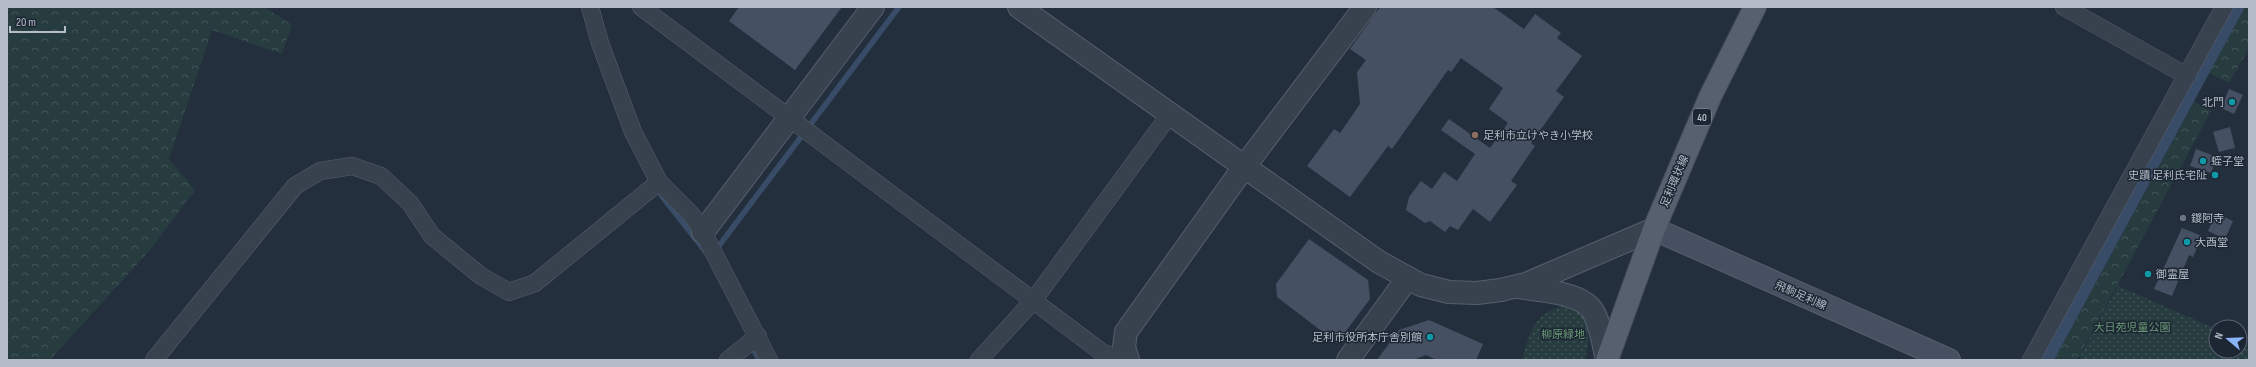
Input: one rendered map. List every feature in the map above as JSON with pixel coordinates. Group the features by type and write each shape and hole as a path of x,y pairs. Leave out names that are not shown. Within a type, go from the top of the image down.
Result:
{"main road":[{"name":"足利環状線","path":"1607,360 1654,229 1710,98 1755,7"},
{"name":"飛駒足利線","path":"1654,229 1949,360"}],"street":[{"path":"590,7 600,43 633,132 659,182 691,214 703,232 758,336 769,360"},
{"path":"642,7 1103,353 1124,360"},
{"path":"703,232 873,7"},
{"path":"1019,7 1379,262 1407,279 1434,289 1463,293 1502,290 1516,286 1654,229"},
{"path":"2064,7 2187,76"},
{"path":"2031,360 2224,7"},
{"path":"1128,360 1124,347 1126,332 1356,10"},
{"path":"979,360 1033,301 1170,114"},
{"path":"154,360 295,186 320,171 352,166 381,176 410,203 432,236 481,276 509,292 535,283 659,182"},
{"path":"1348,360 1407,279"},
{"path":"1516,286 1559,294 1586,302 1595,316 1607,360"},
{"path":"728,360 758,336"}],"green space":[{"path":"7,7 264,7 292,25 282,54 212,30 169,159 195,190 150,250 50,360 7,360"},
{"path":"2245,7 2249,7 2249,48 2229,83 2209,73"},
{"path":"2194,102 2211,111 2077,360 2054,360"},
{"name":"大日苑児童公園","path":"2118,286 2208,325 2208,359 2248,359 2249,344 2249,360 2080,360 2080,356"},
{"name":"柳原緑地","path":"1566,305 1575,309 1586,320 1589,334 1585,360 1521,360 1535,325 1546,313"}],"water":[{"path":"2232,7 2245,7 2054,360 2040,360"}],"building":[{"path":"739,7 842,7 795,70 729,21"},
{"path":"1380,7 1493,7 1524,29 1535,14 1561,33 1557,38 1582,56 1556,91 1564,97 1531,143 1535,146 1511,181 1517,185 1490,222 1473,209 1458,230 1450,226 1445,232 1430,221 1425,223 1406,210 1409,197 1421,181 1432,189 1444,172 1457,181 1475,154 1441,130 1449,119 1490,148 1508,123 1489,109 1503,88 1461,58 1451,72 1448,70 1392,149 1388,146 1350,197 1307,166 1334,129 1340,133 1360,104 1357,72 1366,60 1350,49"},
{"name":"北門","path":"2229,89 2243,95 2234,114 2221,108"},
{"path":"2230,127 2235,148 2219,152 2213,132"},
{"name":"蛭子堂","path":"2196,149 2217,157 2211,173 2190,166"},
{"path":"2216,213 2233,221 2225,239 2208,231"},
{"path":"2182,228 2202,236 2193,257 2189,255 2172,296 2154,289"},
{"path":"1309,239 1368,280 1370,299 1337,343 1277,297 1276,284"},
{"name":"足利市役所本庁舎別館","path":"1429,320 1483,344 1476,360 1437,360 1426,355 1413,360 1377,360 1399,330"}],"waterway":[{"path":"715,251 899,7"},
{"path":"661,195 705,251"},
{"path":"751,345 759,360"}],"place":[{"name":"北門","path":"2232,102"},
{"name":"足利市立けやき小学校","path":"1475,135"},
{"name":"蛭子堂","path":"2203,161"},
{"name":"史蹟 足利氏宅阯","path":"2215,175"},
{"name":"鑁阿寺","path":"2183,218"},
{"name":"大酉堂","path":"2187,242"},
{"name":"御霊屋","path":"2148,274"},
{"name":"足利市役所本庁舎別館","path":"1430,337"}]}
